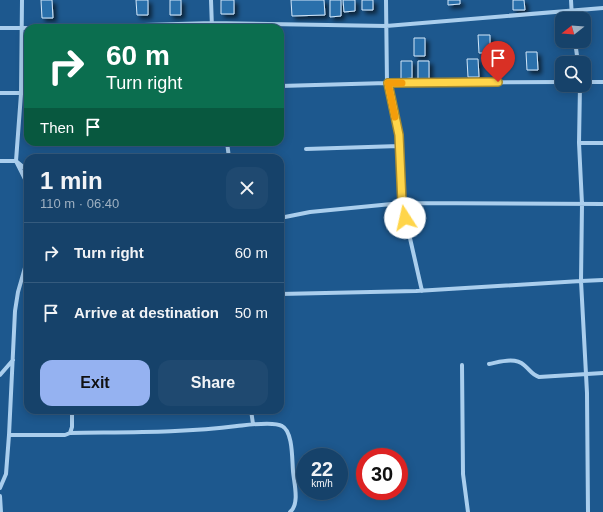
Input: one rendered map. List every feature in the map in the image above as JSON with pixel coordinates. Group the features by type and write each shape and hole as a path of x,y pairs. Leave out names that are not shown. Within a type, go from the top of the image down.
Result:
{"street":[{"path":"22,0 21,94 16,161 24,177"},
{"path":"211,0 212,24"},
{"path":"386,0 388,83 399,135 402,203 422,291"},
{"path":"571,0 571,10"},
{"path":"284,26 386,26 603,8"},
{"path":"0,28 22,29"},
{"path":"284,86 388,83 555,82"},
{"path":"591,82 603,82"},
{"path":"580,92 579,143 582,204 581,281 586,374 588,512"},
{"path":"0,93 24,94"},
{"path":"579,143 603,143"},
{"path":"306,149 399,146"},
{"path":"0,161 16,161 24,168"},
{"path":"284,217 310,212 402,203 603,204"},
{"path":"0,488 6,474 10,435 15,311 18,292 24,271"},
{"path":"284,294 422,291 603,280"},
{"path":"0,375 13,360"},
{"path":"489,364 515,360 524,364 534,375 539,377 603,373"},
{"path":"462,365 463,474 468,512"},
{"path":"70,432 72,427 72,414"},
{"path":"252,414 253,424"},
{"path":"10,435 65,435 70,432 148,432 211,429 253,424 282,425 288,430 291,446 295,497 294,506 290,512"},
{"path":"0,496 1,512"}],"building":[{"path":"41,0 52,0 53,18 42,18"},
{"path":"136,0 148,0 148,15 137,15"},
{"path":"170,0 181,0 181,15 170,15"},
{"path":"221,0 234,0 234,14 221,14"},
{"path":"291,0 324,0 325,15 292,16"},
{"path":"330,0 341,0 341,16 330,17"},
{"path":"343,0 355,0 355,11 344,12"},
{"path":"362,0 373,0 373,10 362,10"},
{"path":"448,0 460,0 460,4 448,5"},
{"path":"513,0 524,0 525,10 513,10"},
{"path":"478,35 490,35 490,53 479,53"},
{"path":"414,38 425,38 425,56 414,56"},
{"path":"526,52 537,52 538,70 527,70"},
{"path":"467,59 478,59 479,77 468,77"},
{"path":"401,61 412,61 412,78 401,79"},
{"path":"418,61 429,61 429,79 418,79"}],"slow traffic":[{"path":"395,117 388,83 402,83"}],"route":[{"path":"405,218 402,203 399,135 388,83 498,82"}]}
